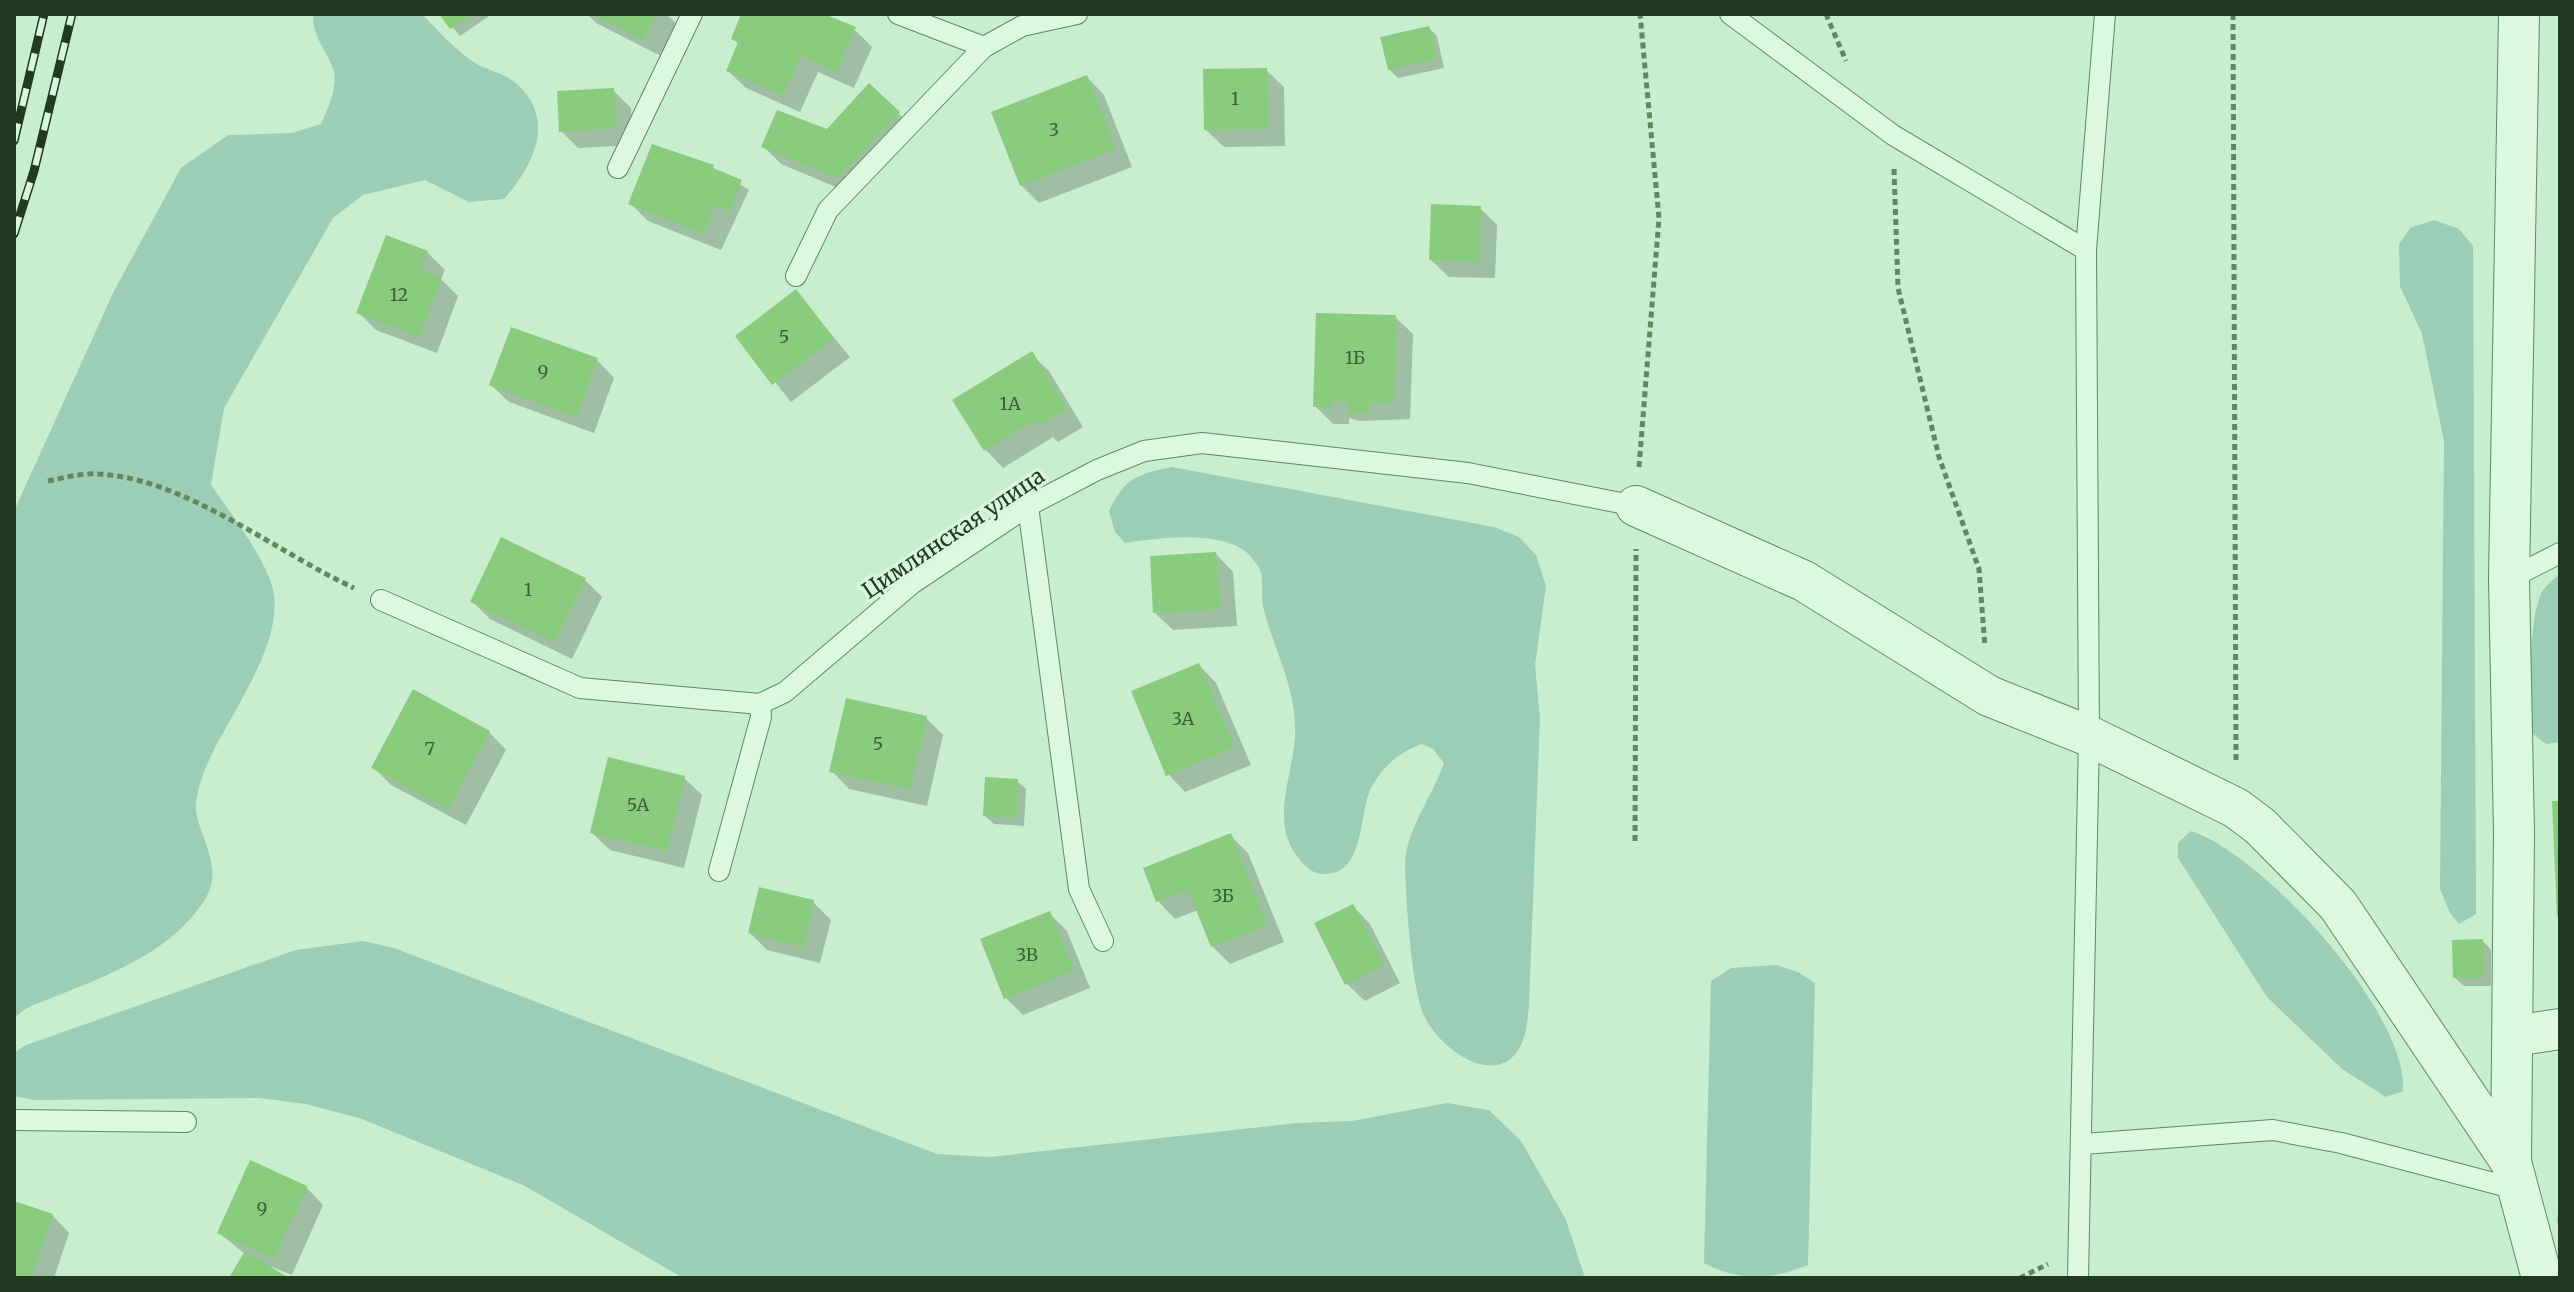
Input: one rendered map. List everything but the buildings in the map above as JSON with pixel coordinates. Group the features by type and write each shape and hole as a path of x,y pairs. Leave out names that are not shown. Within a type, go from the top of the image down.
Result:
{"street":[{"path":"2513,1176 2509,579 2519,14"},
{"path":"1636,506 1804,581 1989,696 2089,736 2236,808 2292,855 2338,905 2436,1046 2513,1176 2542,1278"},
{"path":"2513,1036 2560,1029"}],"lane":[{"path":"618,168 692,14"},
{"path":"898,14 984,47"},
{"path":"796,276 828,210 984,47 1022,26 1077,14"},
{"path":"1730,14 1893,135 2086,250"},
{"path":"2078,1278 2089,736 2086,250 2105,14"},
{"name":"Цимлянская улица","path":"760,704 785,692 913,583 1028,506 1097,470 1144,451 1202,443 1468,473 1636,506"},
{"path":"1028,506 1079,889 1103,941"},
{"path":"2509,579 2560,553"},
{"path":"381,600 580,688 760,704 761,717 719,871"},
{"path":"14,1120 186,1122"},
{"path":"2083,1144 2273,1130 2513,1176"}],"path":[{"path":"1635,841 1636,506 1659,218 1640,14"},
{"path":"1826,14 1850,70"},
{"path":"2233,14 2236,808"},
{"path":"1893,135 1898,288 1939,457 1979,569 1989,696"},
{"path":"48,481 95,474 150,482 253,532 308,567 381,600"}],"green space":[{"path":"313,14 422,14 472,61 517,84 536,113 536,143 524,172 504,199 469,202 425,180 363,195 333,218 224,408 211,485 266,569 274,595 274,611 262,660 209,759 198,791 196,813 211,862 210,888 188,922 147,954 99,979 25,1009 14,1018 14,511 114,291 181,168 228,135 292,133 321,124 335,81 333,68 317,35"},
{"path":"2434,220 2459,229 2473,246 2476,914 2459,924 2450,913 2440,889 2444,441 2422,334 2400,286 2399,244 2410,228"},
{"path":"1172,467 1494,527 1519,537 1536,555 1546,586 1535,665 1540,718 1529,1005 1523,1041 1506,1062 1478,1064 1450,1048 1428,1024 1418,997 1408,919 1406,853 1414,826 1444,763 1433,749 1422,744 1400,755 1372,786 1354,853 1347,864 1338,872 1320,874 1302,862 1289,844 1284,810 1295,741 1294,709 1263,606 1259,568 1245,551 1219,540 1186,537 1125,543 1115,532 1109,511 1127,484 1141,475"},
{"path":"2560,574 2560,742 2546,744 2529,731 2532,639 2542,592"},
{"path":"2191,831 2221,846 2255,870 2326,940 2382,1021 2399,1058 2403,1091 2386,1097 2342,1069 2267,997 2178,858 2178,843"},
{"path":"363,941 394,948 937,1154 990,1157 1296,1123 1352,1121 1447,1103 1489,1110 1521,1141 1566,1220 1585,1278 683,1278 525,1186 362,1119 306,1104 259,1098 35,1100 14,1096 14,1053 26,1045 296,950"},
{"path":"1776,965 1798,972 1815,983 1808,1265 1781,1274 1743,1276 1704,1263 1711,981 1731,968"}],"railway":[{"path":"14,141 44,14"},
{"path":"14,234 34,171 72,14"}]}
